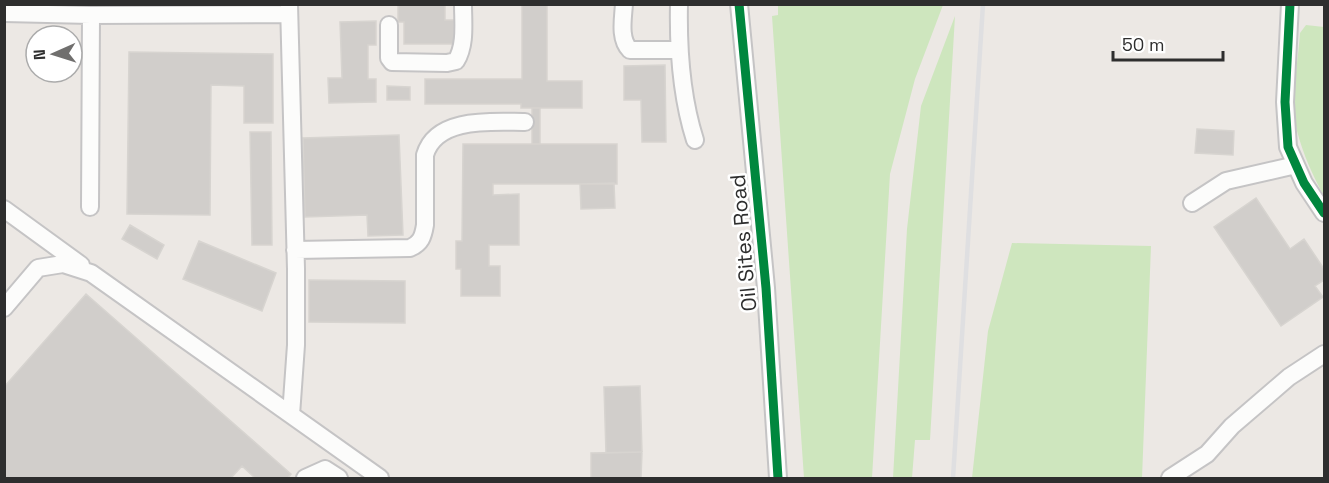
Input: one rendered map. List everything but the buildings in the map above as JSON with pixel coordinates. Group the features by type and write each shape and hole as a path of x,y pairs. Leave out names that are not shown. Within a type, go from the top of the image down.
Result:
{"street":[{"path":"389,25 389,58 392,62 447,63 456,61 461,54 463,4"},
{"path":"624,4 623,38 630,50 678,50"},
{"path":"679,4 678,50 686,112 695,140"},
{"name":"Oil Sites Road","path":"739,4 766,288 778,478"},
{"path":"1290,4 1285,102 1288,147 1304,183 1324,213"},
{"path":"4,13 91,15 289,9 296,345 291,415"},
{"path":"90,207 91,15"},
{"path":"295,250 410,248 418,244 424,236 425,225 425,155 434,139 466,123 525,122"},
{"path":"1192,203 1226,181 1296,165"},
{"path":"4,209 380,478"},
{"path":"4,308 38,268 63,264 91,273"},
{"path":"1170,478 1207,454 1233,426 1288,377 1324,354"},
{"path":"305,478 325,468 339,478"}],"green space":[{"path":"778,5 943,5 915,79 890,174 872,478 804,478 772,16 778,15"},
{"path":"955,16 930,440 915,440 912,478 893,478 907,229 921,106"},
{"path":"1306,25 1324,27 1324,196 1305,156 1295,120 1294,95 1300,33"},
{"path":"1012,243 1151,246 1142,478 972,478 988,331"}],"railway":[{"path":"953,478 983,4"}],"cycle path":[{"path":"739,4 766,288 778,478"},
{"path":"1290,4 1285,102 1288,147 1304,183 1324,213"}]}
